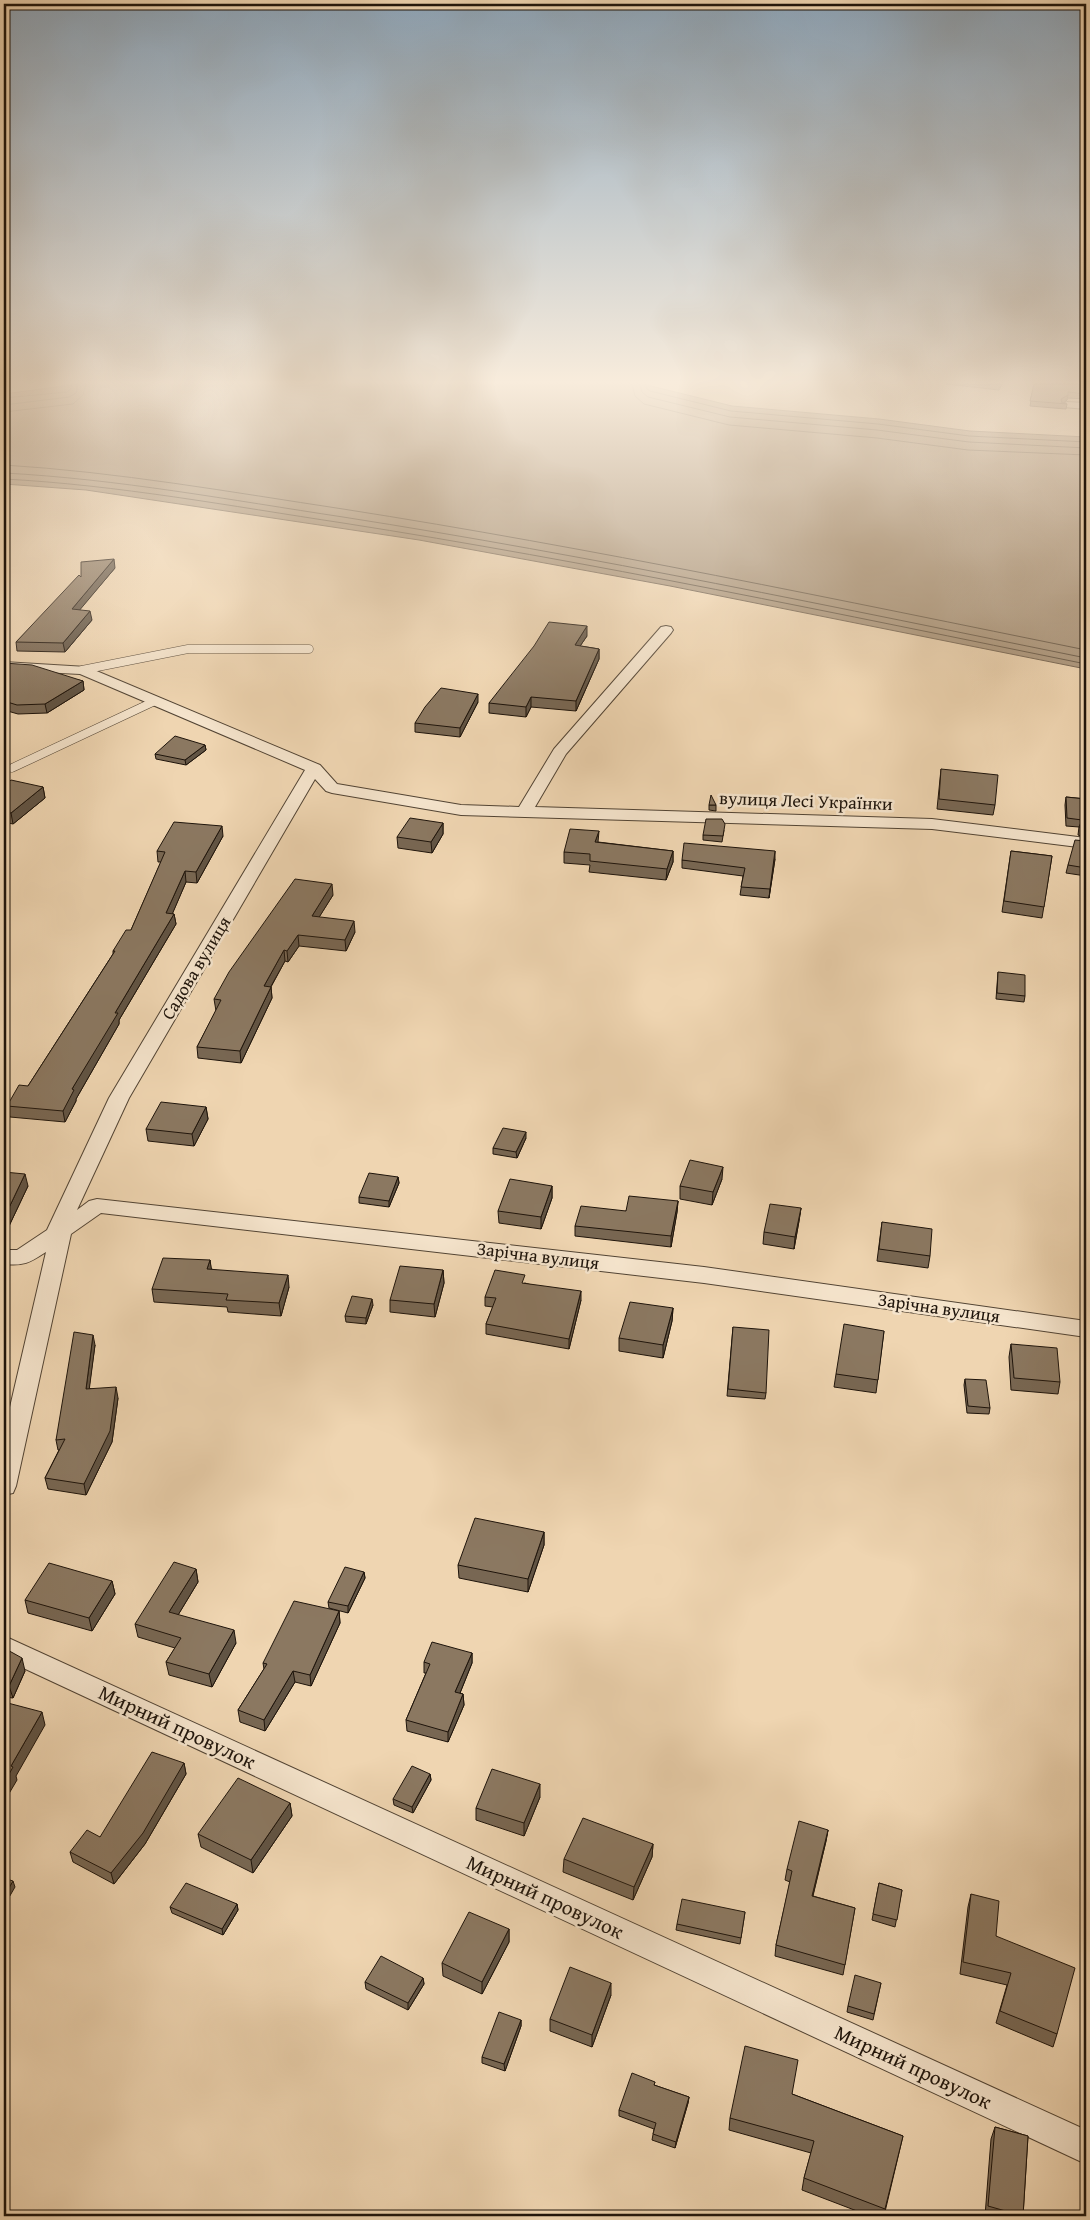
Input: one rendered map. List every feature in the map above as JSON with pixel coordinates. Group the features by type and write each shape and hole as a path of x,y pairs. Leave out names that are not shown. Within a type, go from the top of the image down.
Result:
{"street":[{"path":"524,813 559,752 666,630"},
{"path":"4,666 82,670 314,768"},
{"name":"вулиця Лесі Українки","path":"314,768 332,788 461,810 814,822 932,824 1058,838 1086,843"},
{"name":"Садова вулиця","path":"4,1486 61,1232 57,1229 119,1098 314,768"},
{"name":"Зарічна вулиця","path":"4,1257 21,1258 97,1206 704,1275 1086,1328"},
{"name":"Мирний провулок","path":"4,1647 1086,2147"}],"lane":[{"path":"82,670 188,649 309,649"},
{"path":"12,768 155,702"}],"water":[{"path":"53,488 1086,488 1086,669 670,586 419,540 86,490"}],"building":[{"path":"114,559 72,609 90,611 63,643 16,642 79,575 81,577 81,562"},
{"path":"549,622 587,626 575,645 599,649 576,701 531,697 526,707 489,703 534,646"},
{"path":"4,663 32,665 83,681 45,704 17,705 4,701"},
{"path":"441,688 478,694 460,728 415,723 425,707"},
{"path":"175,736 205,745 185,760 155,754"},
{"path":"941,769 998,775 995,805 939,799"},
{"path":"11,780 43,787 11,813 4,812 4,786"},
{"path":"711,795 716,805 709,805"},
{"path":"1066,797 1086,799 1086,829 1079,827 1082,820 1067,818"},
{"path":"410,818 443,823 431,842 397,837"},
{"path":"706,819 722,819 725,824 723,836 703,835"},
{"path":"174,822 222,826 196,872 185,871 166,913 174,914 72,1089 74,1090 63,1111 7,1106 19,1085 28,1086 115,951 113,951 126,930 131,930 165,852 157,851"},
{"path":"570,829 599,831 595,842 673,851 667,869 590,861 590,854 564,852"},
{"path":"1075,840 1086,841 1086,868 1068,865"},
{"path":"684,843 775,851 770,889 741,887 745,868 682,860"},
{"path":"1011,851 1052,856 1044,907 1004,901"},
{"path":"295,879 332,884 312,916 354,921 345,940 298,935 287,951 284,950 264,986 271,987 240,1051 197,1047 221,1000 214,999 229,972"},
{"path":"998,972 1025,975 1025,996 997,993"},
{"path":"161,1102 206,1107 192,1134 146,1129"},
{"path":"503,1128 526,1132 516,1152 493,1148"},
{"path":"690,1160 723,1167 713,1192 680,1186"},
{"path":"4,1172 25,1174 6,1214 4,1214"},
{"path":"369,1173 398,1177 389,1201 359,1197"},
{"path":"510,1179 552,1186 541,1217 498,1211"},
{"path":"629,1196 678,1201 671,1236 575,1226 581,1206 626,1211"},
{"path":"770,1204 801,1208 795,1237 764,1232"},
{"path":"882,1222 932,1229 930,1256 879,1249"},
{"path":"163,1258 210,1260 207,1269 288,1275 279,1303 226,1300 228,1294 152,1289"},
{"path":"400,1266 443,1270 434,1304 390,1300"},
{"path":"495,1270 525,1275 522,1283 581,1291 569,1339 486,1324 496,1298 485,1297"},
{"path":"352,1296 372,1299 366,1318 345,1316"},
{"path":"630,1302 673,1308 663,1345 619,1338"},
{"path":"844,1324 884,1331 878,1380 836,1374"},
{"path":"733,1327 769,1330 766,1393 728,1389"},
{"path":"74,1332 93,1335 86,1389 116,1387 110,1431 84,1484 45,1478 65,1439 56,1440"},
{"path":"1011,1344 1057,1348 1060,1382 1014,1378"},
{"path":"965,1379 986,1380 990,1408 968,1406"},
{"path":"475,1518 544,1532 528,1579 458,1565"},
{"path":"174,1562 196,1569 169,1612 234,1630 209,1674 166,1662 181,1638 135,1624"},
{"path":"49,1563 112,1581 89,1618 25,1600"},
{"path":"345,1567 364,1572 348,1606 328,1602"},
{"path":"294,1601 339,1611 310,1675 293,1671 264,1720 238,1710 267,1664 263,1663"},
{"path":"432,1642 472,1653 455,1692 463,1694 448,1732 406,1720 430,1664 424,1662"},
{"path":"4,1648 22,1658 9,1686 4,1685"},
{"path":"4,1702 42,1712 11,1766 13,1767 4,1783"},
{"path":"152,1752 184,1763 143,1833 111,1873 70,1852 87,1830 100,1837"},
{"path":"412,1766 430,1774 412,1807 393,1799"},
{"path":"492,1769 540,1784 524,1823 476,1808"},
{"path":"238,1778 290,1803 251,1860 198,1834"},
{"path":"583,1818 653,1844 634,1887 564,1859"},
{"path":"799,1821 828,1830 812,1896 855,1908 845,1965 776,1945 792,1871 787,1869"},
{"path":"4,1878 13,1881 4,1896"},
{"path":"186,1883 237,1904 222,1929 170,1907"},
{"path":"879,1883 902,1890 897,1920 873,1914"},
{"path":"971,1894 999,1901 996,1936 1075,1968 1057,2034 1000,2011 1011,1973 963,1962"},
{"path":"682,1899 745,1912 741,1938 677,1924"},
{"path":"469,1912 509,1929 482,1982 442,1963"},
{"path":"381,1956 423,1978 408,2003 365,1982"},
{"path":"570,1967 611,1983 592,2035 550,2019"},
{"path":"855,1975 881,1983 874,2014 848,2006"},
{"path":"499,2012 521,2020 504,2064 482,2057"},
{"path":"745,2046 798,2060 792,2094 903,2136 885,2209 804,2178 814,2141 730,2118"},
{"path":"632,2073 655,2082 654,2085 689,2097 676,2142 653,2134 656,2123 619,2110"},
{"path":"995,2127 1028,2136 1023,2216 988,2206"}]}
